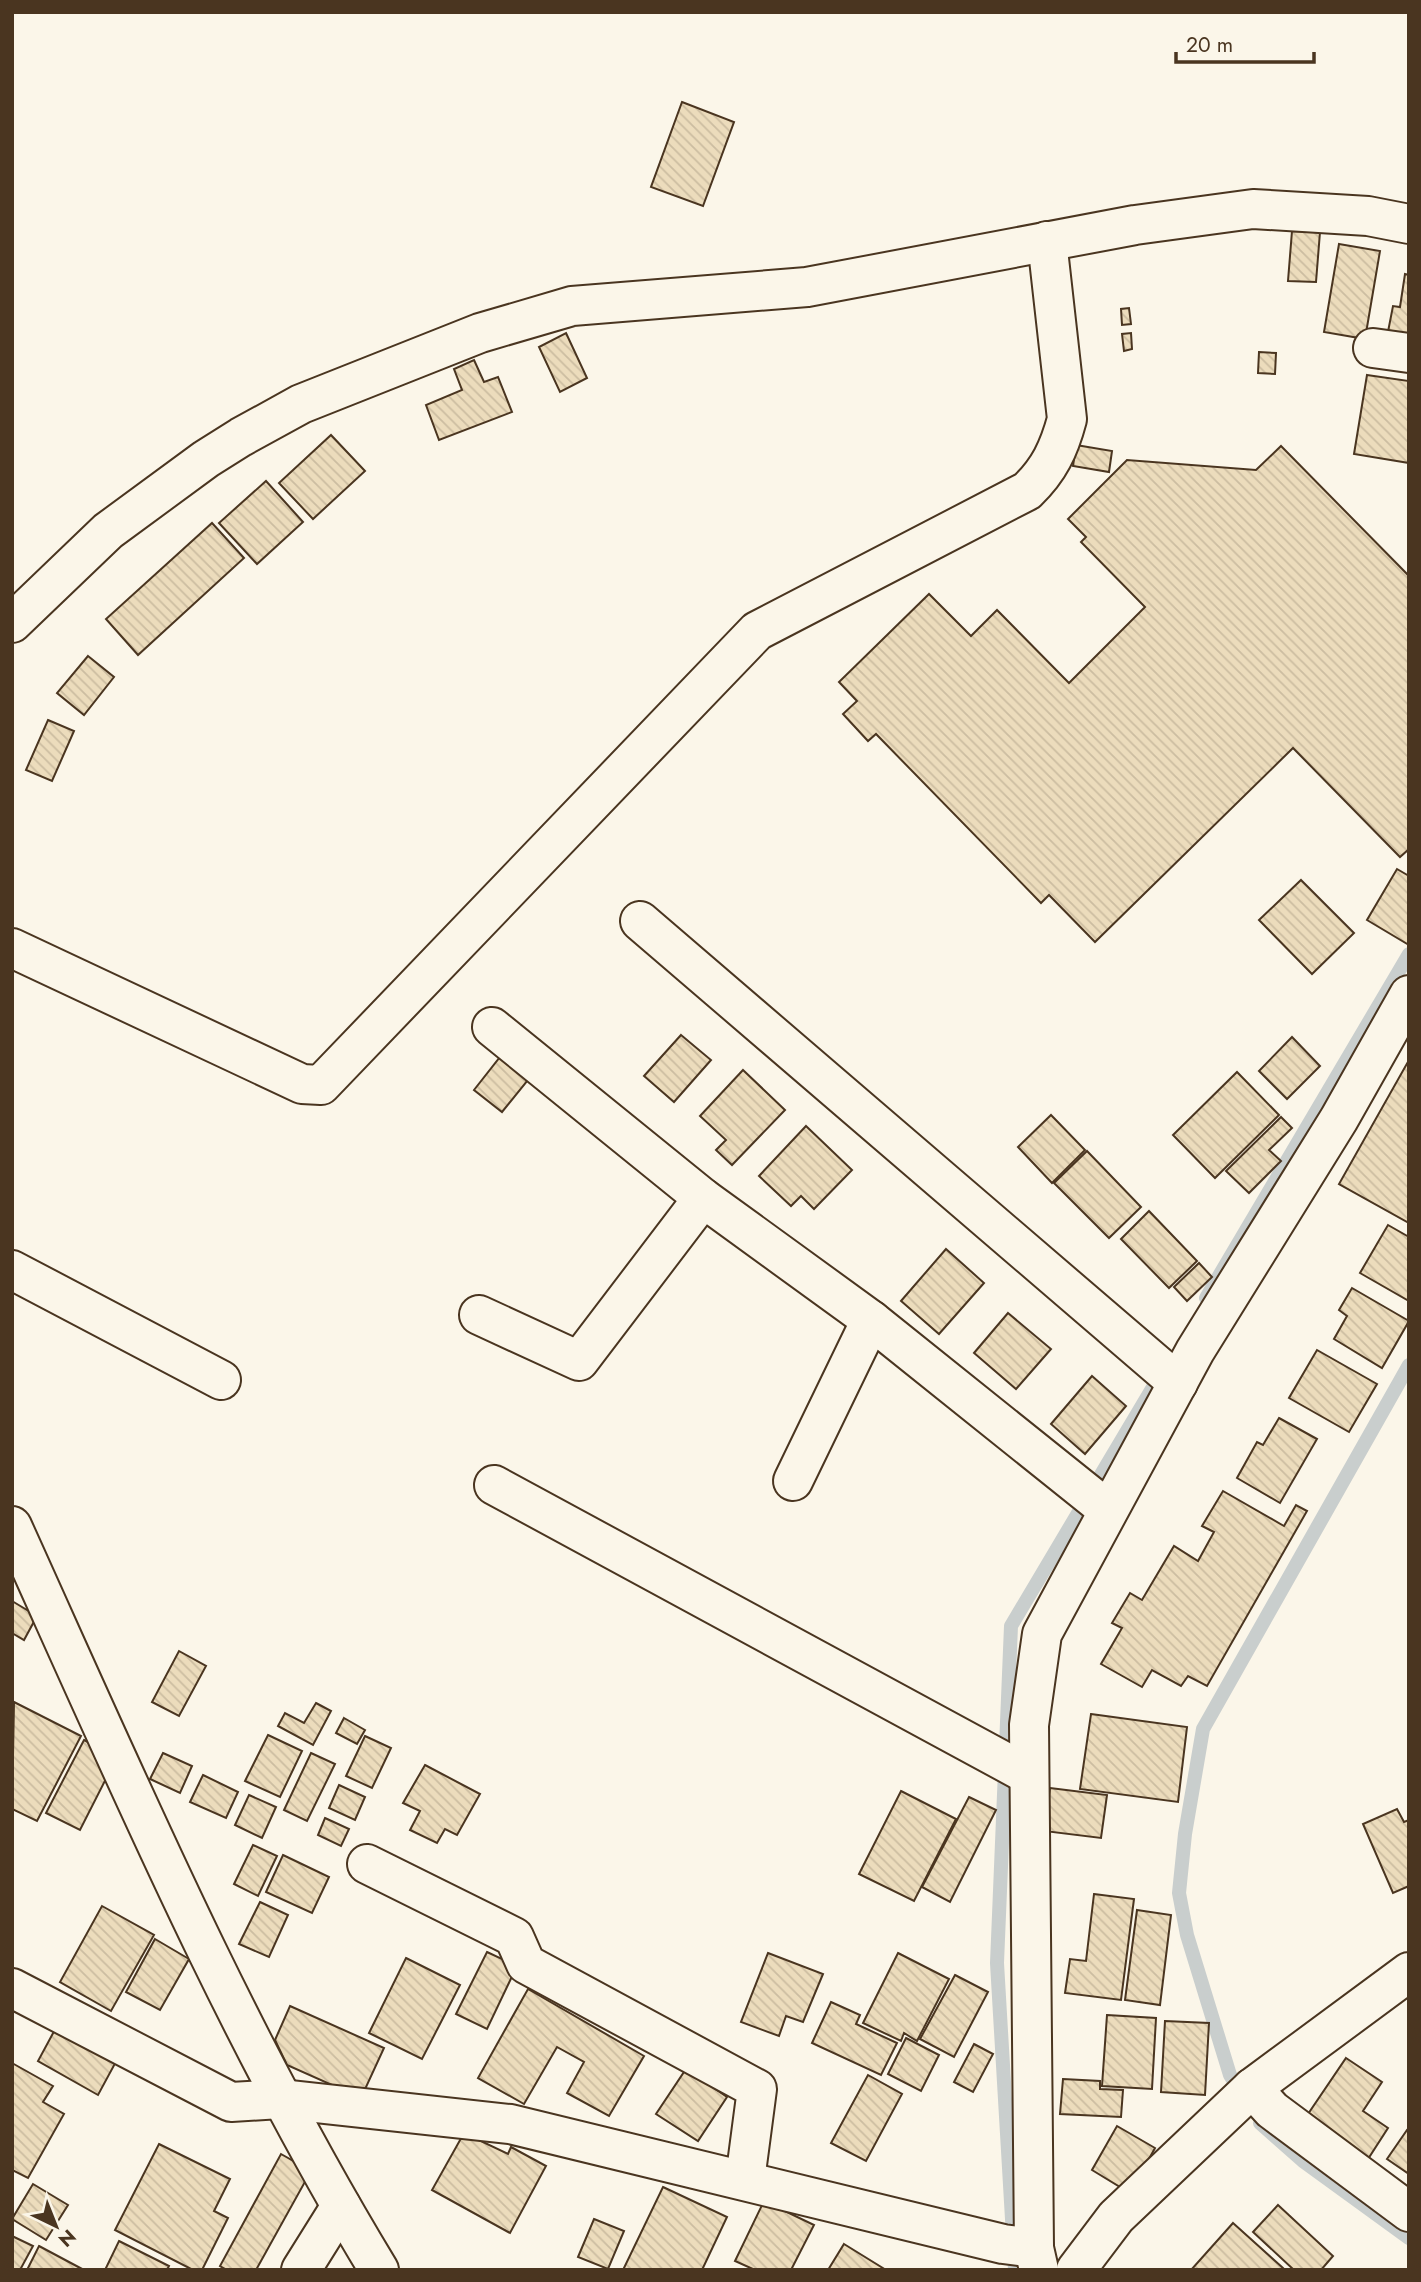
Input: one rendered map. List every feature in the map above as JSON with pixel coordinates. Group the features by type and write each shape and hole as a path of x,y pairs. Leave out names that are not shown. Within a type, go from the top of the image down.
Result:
{"street":[{"path":"12,623 108,531 206,459 301,404 480,333 572,306 807,287 1135,225 1254,209 1368,216 1409,224"},
{"path":"12,948 302,1084 321,1085 757,631 1027,491 1045,474 1060,445 1067,419 1047,242"},
{"path":"640,921 1168,1375"},
{"path":"12,1988 231,2102 280,2099 510,2124 746,2180 1025,2252 1015,1767 1030,1711 1042,1634 1096,1500 1168,1375 1339,1119 1409,995"},
{"path":"492,1027 703,1198 871,1320 1096,1500"},
{"path":"478,1315 579,1361 703,1198"},
{"path":"12,1270 221,1380"},
{"path":"793,1481 871,1320"},
{"path":"494,1485 1015,1767"},
{"path":"12,1526 227,1994 280,2099 379,2270"},
{"path":"367,1864 514,1937 526,1964 757,2089 746,2180"},
{"path":"1076,2270 1116,2217 1245,2094 1409,1972"},
{"path":"1245,2094 1272,2110 1409,2212"},
{"path":"301,2270 341,2206"}],"building":[{"path":"682,102 734,122 703,206 651,187"},
{"path":"1292,231 1320,232 1316,282 1288,281"},
{"path":"1339,244 1380,251 1365,339 1324,332"},
{"path":"1405,274 1409,275 1409,347 1386,342 1393,306 1400,307"},
{"path":"1129,308 1131,324 1122,325 1121,309"},
{"path":"566,333 587,378 560,392 539,347"},
{"path":"1131,333 1132,349 1124,351 1122,334"},
{"path":"1259,352 1276,353 1275,374 1258,373"},
{"path":"474,360 484,382 498,377 512,412 439,440 426,405 462,390 454,369"},
{"path":"1367,375 1409,381 1409,463 1354,454"},
{"path":"331,435 365,471 313,519 279,483"},
{"path":"1076,445 1112,451 1109,472 1073,466"},
{"path":"1281,446 1409,576 1409,849 1400,857 1293,748 1095,942 1049,895 1041,903 876,734 868,741 843,714 857,701 839,682 929,594 971,636 997,610 1069,683 1145,607 1081,542 1086,537 1068,519 1127,460 1256,470"},
{"path":"266,481 303,522 257,564 219,523"},
{"path":"212,523 244,558 138,655 106,619"},
{"path":"88,656 114,677 84,715 57,693"},
{"path":"48,720 74,731 52,781 26,770"},
{"path":"1397,869 1409,876 1409,945 1367,920"},
{"path":"1301,880 1354,933 1312,974 1259,920"},
{"path":"681,1035 711,1060 674,1102 644,1076"},
{"path":"1292,1037 1320,1066 1287,1099 1259,1071"},
{"path":"500,1057 528,1080 502,1112 474,1090"},
{"path":"1409,1060 1409,1223 1339,1184"},
{"path":"743,1070 785,1110 732,1165 716,1150 726,1140 700,1116"},
{"path":"1237,1072 1279,1115 1215,1178 1173,1135"},
{"path":"1051,1115 1085,1150 1052,1183 1018,1147"},
{"path":"1281,1117 1292,1128 1269,1150 1281,1161 1249,1193 1226,1171"},
{"path":"806,1126 852,1170 814,1209 801,1196 791,1206 759,1176"},
{"path":"1087,1151 1141,1207 1109,1238 1054,1183"},
{"path":"1149,1211 1197,1261 1169,1288 1121,1239"},
{"path":"1388,1225 1409,1237 1409,1301 1360,1273"},
{"path":"946,1249 984,1283 939,1334 901,1301"},
{"path":"1199,1263 1212,1277 1187,1301 1174,1287"},
{"path":"1352,1288 1409,1321 1382,1368 1334,1339 1347,1316 1339,1310"},
{"path":"1008,1313 1051,1349 1016,1389 974,1353"},
{"path":"1317,1350 1377,1384 1349,1432 1289,1398"},
{"path":"1092,1376 1126,1406 1085,1454 1051,1424"},
{"path":"1279,1418 1317,1439 1280,1503 1237,1478 1257,1442 1263,1445"},
{"path":"1223,1491 1284,1526 1296,1505 1307,1511 1207,1686 1188,1676 1181,1686 1152,1670 1142,1687 1101,1664 1122,1628 1112,1623 1130,1593 1142,1600 1174,1546 1198,1561 1214,1532 1202,1526"},
{"path":"12,1601 37,1616 24,1640 12,1633"},
{"path":"179,1651 206,1666 179,1716 152,1702"},
{"path":"14,1702 81,1736 37,1821 12,1809"},
{"path":"316,1703 331,1711 313,1745 278,1726 285,1713 304,1723"},
{"path":"1091,1714 1187,1727 1178,1802 1080,1789"},
{"path":"344,1718 365,1730 357,1744 336,1733"},
{"path":"268,1735 302,1751 280,1797 245,1781"},
{"path":"365,1736 391,1748 372,1788 346,1776"},
{"path":"84,1740 117,1757 80,1830 46,1813"},
{"path":"163,1753 192,1766 180,1793 150,1779"},
{"path":"311,1753 335,1764 307,1821 284,1810"},
{"path":"425,1765 480,1794 457,1835 445,1829 437,1843 410,1830 420,1811 403,1803"},
{"path":"203,1775 238,1792 226,1818 190,1802"},
{"path":"339,1785 365,1797 355,1820 329,1808"},
{"path":"1050,1788 1107,1795 1101,1838 1044,1831"},
{"path":"901,1791 956,1819 914,1901 859,1874"},
{"path":"249,1795 276,1807 262,1838 235,1825"},
{"path":"969,1797 996,1810 950,1902 922,1887"},
{"path":"1397,1809 1404,1822 1409,1820 1409,1886 1393,1893 1363,1824"},
{"path":"325,1818 349,1829 341,1846 318,1835"},
{"path":"253,1845 277,1856 258,1896 234,1884"},
{"path":"283,1855 329,1877 312,1913 266,1892"},
{"path":"1094,1894 1134,1899 1121,2000 1065,1993 1070,1959 1086,1961"},
{"path":"260,1902 288,1915 269,1957 239,1944"},
{"path":"102,1906 154,1935 111,2011 60,1982"},
{"path":"1137,1910 1171,1915 1160,2005 1125,2000"},
{"path":"155,1939 189,1959 160,2010 126,1992"},
{"path":"487,1952 517,1966 487,2029 456,2014"},
{"path":"768,1953 823,1974 803,2022 786,2016 779,2036 741,2022"},
{"path":"898,1953 949,1979 917,2041 904,2033 901,2041 863,2023"},
{"path":"406,1958 460,1985 422,2059 369,2033"},
{"path":"955,1975 988,1992 954,2057 920,2039"},
{"path":"528,1989 644,2056 609,2116 567,2093 584,2062 557,2047 524,2104 478,2078"},
{"path":"831,2002 860,2015 856,2024 897,2043 881,2075 812,2043"},
{"path":"290,2006 384,2048 361,2098 287,2065 275,2040"},
{"path":"1107,2015 1156,2018 1152,2089 1102,2086"},
{"path":"1165,2021 1209,2023 1205,2095 1161,2092"},
{"path":"58,2024 118,2058 98,2095 38,2061"},
{"path":"906,2038 939,2055 921,2091 888,2074"},
{"path":"974,2044 993,2054 973,2092 954,2082"},
{"path":"1346,2058 1382,2082 1363,2111 1388,2128 1368,2159 1306,2117"},
{"path":"12,2063 53,2086 43,2102 64,2114 28,2178 12,2170"},
{"path":"686,2069 727,2097 698,2141 656,2114"},
{"path":"868,2075 902,2094 866,2161 831,2143"},
{"path":"1063,2079 1100,2081 1100,2089 1123,2090 1121,2117 1060,2114"},
{"path":"1117,2126 1155,2148 1130,2193 1092,2170"},
{"path":"1407,2130 1409,2131 1409,2174 1387,2159"},
{"path":"464,2133 508,2154 511,2147 546,2166 510,2233 432,2190"},
{"path":"159,2144 230,2179 214,2211 228,2218 202,2270 193,2270 115,2230"},
{"path":"281,2154 311,2171 256,2270 227,2270 220,2266"},
{"path":"33,2184 68,2205 46,2240 12,2219"},
{"path":"663,2187 727,2217 702,2270 623,2270"},
{"path":"764,2201 814,2225 791,2270 755,2270 735,2261"},
{"path":"1278,2205 1333,2256 1321,2270 1294,2270 1253,2232"},
{"path":"594,2219 624,2231 608,2269 578,2257"},
{"path":"1233,2223 1283,2268 1282,2270 1191,2270"},
{"path":"12,2236 33,2246 20,2270 12,2270"},
{"path":"119,2241 169,2266 167,2270 105,2270"},
{"path":"844,2244 886,2270 828,2270"},
{"path":"39,2246 84,2270 27,2270"}],"waterway":[{"path":"1206,1298 1409,954"},
{"path":"1242,2094 1230,2075 1187,1935 1179,1893 1185,1834 1203,1729 1409,1365"},
{"path":"1015,2270 997,1963 1011,1626 1162,1372"},
{"path":"1260,2123 1303,2161 1409,2238"}]}
